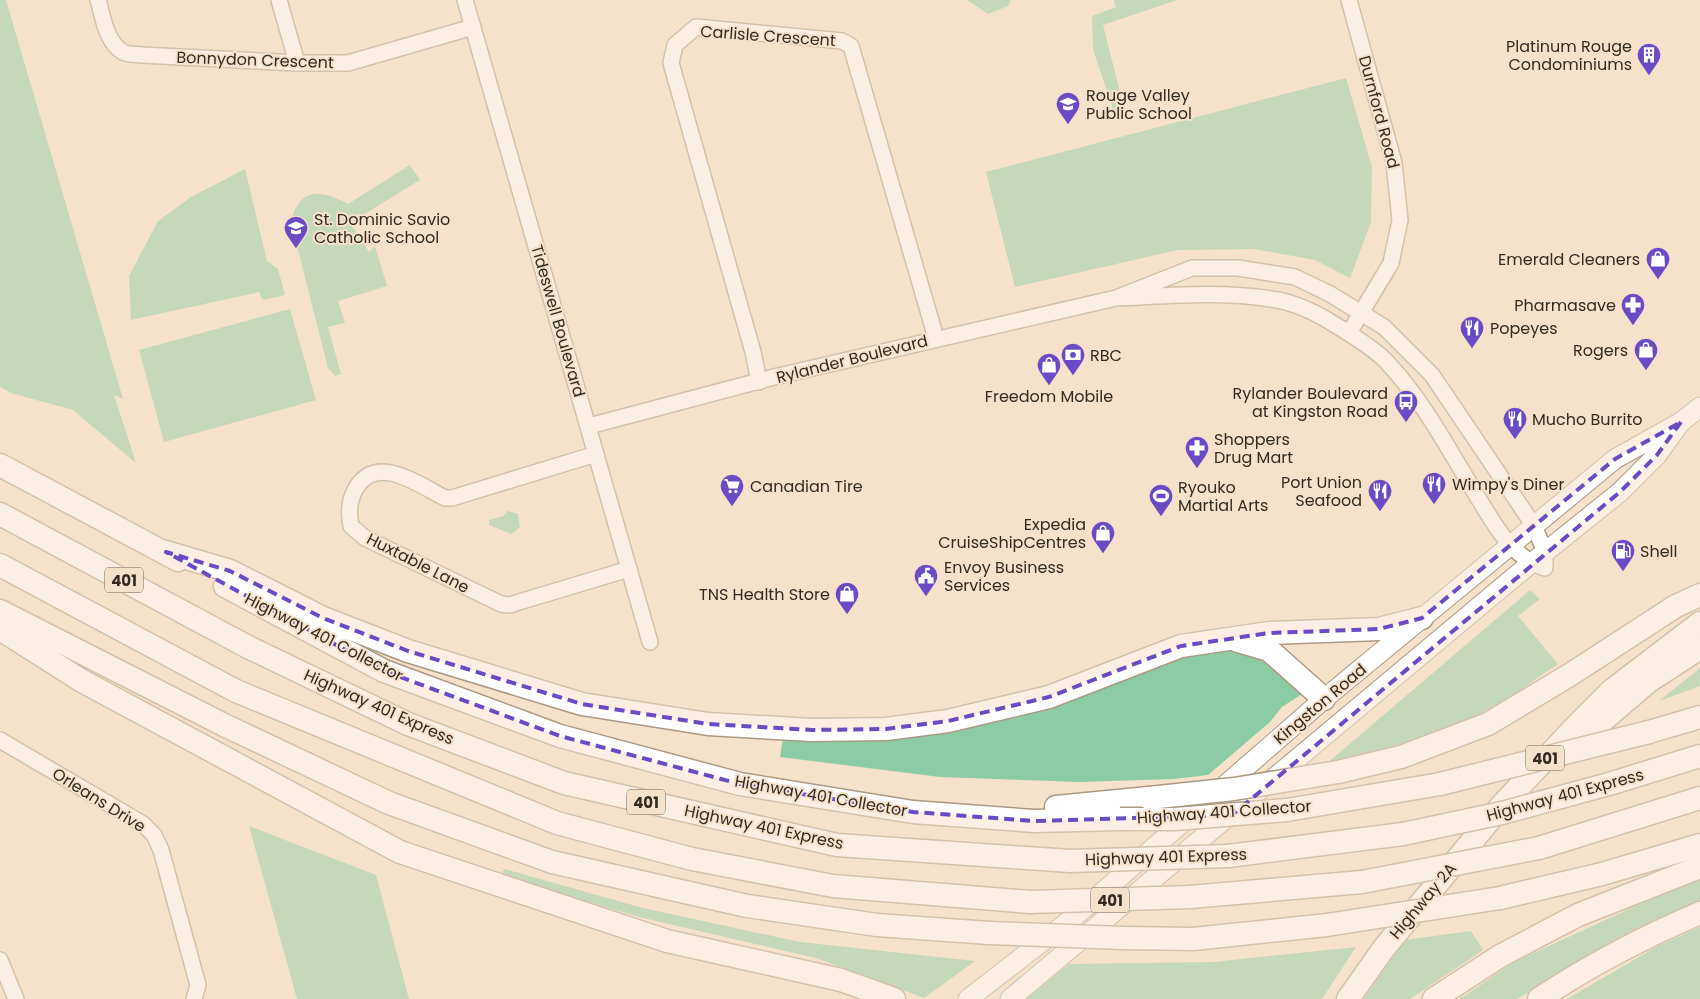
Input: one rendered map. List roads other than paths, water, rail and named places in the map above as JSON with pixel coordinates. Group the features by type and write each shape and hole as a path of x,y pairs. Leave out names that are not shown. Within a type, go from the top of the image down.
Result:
{"highway":[{"name":"Highway 401 Collector","path":"0,465 166,552 196,572 384,671 560,736 740,784 913,812 1034,821 1175,819 1287,810 1440,784 1649,732 1700,717"},
{"name":"Highway 401 Express","path":"0,514 248,647 390,716 564,783 837,845 1070,860 1228,856 1403,834 1502,813 1609,784 1700,756"},
{"path":"166,552 230,571 323,618 408,651 582,704 708,724 812,730 886,729 948,721 1049,697 1181,646 1269,633 1379,629 1422,618"},
{"name":"401","path":"0,565 236,691 557,822 692,859 833,886 1030,902 1190,897 1362,882 1538,848 1700,798"},
{"path":"913,812 1048,808 1234,789 1338,772 1401,757 1488,724 1568,676 1676,606 1700,594"},
{"path":"0,610 224,725 389,803 552,862 747,906 876,925 989,933 1193,939 1327,925 1500,898 1602,874 1700,845"},
{"path":"1502,805 1611,691 1700,623"},
{"path":"0,629 82,681 400,852 667,941 840,980 894,999"},
{"path":"1230,639 1269,650 1324,699"},
{"path":"1502,805 1649,681 1700,648"},
{"name":"Highway 2A","path":"1348,999 1384,948 1502,805"},
{"path":"1434,999 1500,956 1578,915 1700,868"},
{"path":"1539,999 1580,972 1664,928 1700,913"},
{"path":"840,980 869,999"}],"main road":[{"name":"Kingston Road","path":"968,999 1074,917 1324,699 1615,459 1681,422 1700,407"},
{"name":"Kingston Road","path":"1010,999 1538,558 1620,492 1657,456 1681,422"},
{"path":"1324,699 1344,721"}],"street":[{"name":"Bonnydon Crescent","path":"98,0 107,31 113,43 124,53 297,63 348,63 473,27"},
{"path":"279,0 297,63"},
{"name":"Tideswell Boulevard","path":"465,0 650,642"},
{"name":"Durnford Road","path":"1349,0 1394,163 1400,220 1391,263 1363,313 1349,333"},
{"name":"Carlisle Crescent","path":"759,382 753,352 671,63 674,44 696,27 842,41 851,46 936,338"},
{"name":"Rylander Boulevard","path":"589,426 936,338 1116,298 1192,268 1238,268 1295,277 1363,313 1404,346 1432,375 1534,526 1538,558"},
{"name":"Rylander Boulevard","path":"1116,298 1220,294 1272,299 1314,312 1349,333 1385,360 1400,378 1432,424 1495,526 1510,544 1538,558"},
{"name":"Huxtable Lane","path":"596,454 452,498 445,498 396,474 377,472 361,480 354,492 350,504 351,526 365,538 501,604 510,605 629,569"},
{"name":"Orleans Drive","path":"0,740 143,824 154,835 161,850 198,985 194,999"},
{"path":"0,960 16,999"}],"place":[{"name":"Platinum Rouge Condominiums","path":"1649,76"},
{"name":"Rouge Valley Public School","path":"1068,125"},
{"name":"St. Dominic Savio Catholic School","path":"296,249"},
{"name":"Emerald Cleaners","path":"1658,280"},
{"name":"Pharmasave","path":"1633,326"},
{"name":"Popeyes","path":"1472,349"},
{"name":"Rogers","path":"1646,371"},
{"name":"RBC","path":"1073,376"},
{"name":"Freedom Mobile","path":"1049,386"},
{"name":"Rylander Boulevard at Kingston Road","path":"1406,423"},
{"name":"Mucho Burrito","path":"1515,440"},
{"name":"Shoppers Drug Mart","path":"1197,469"},
{"name":"Wimpy's Diner","path":"1434,505"},
{"name":"Canadian Tire","path":"732,507"},
{"name":"Port Union Seafood","path":"1380,512"},
{"name":"Ryouko Martial Arts","path":"1161,517"},
{"name":"Expedia CruiseShipCentres","path":"1103,554"},
{"name":"Shell","path":"1623,572"},
{"name":"Envoy Business Services","path":"926,597"},
{"name":"TNS Health Store","path":"847,615"}]}
